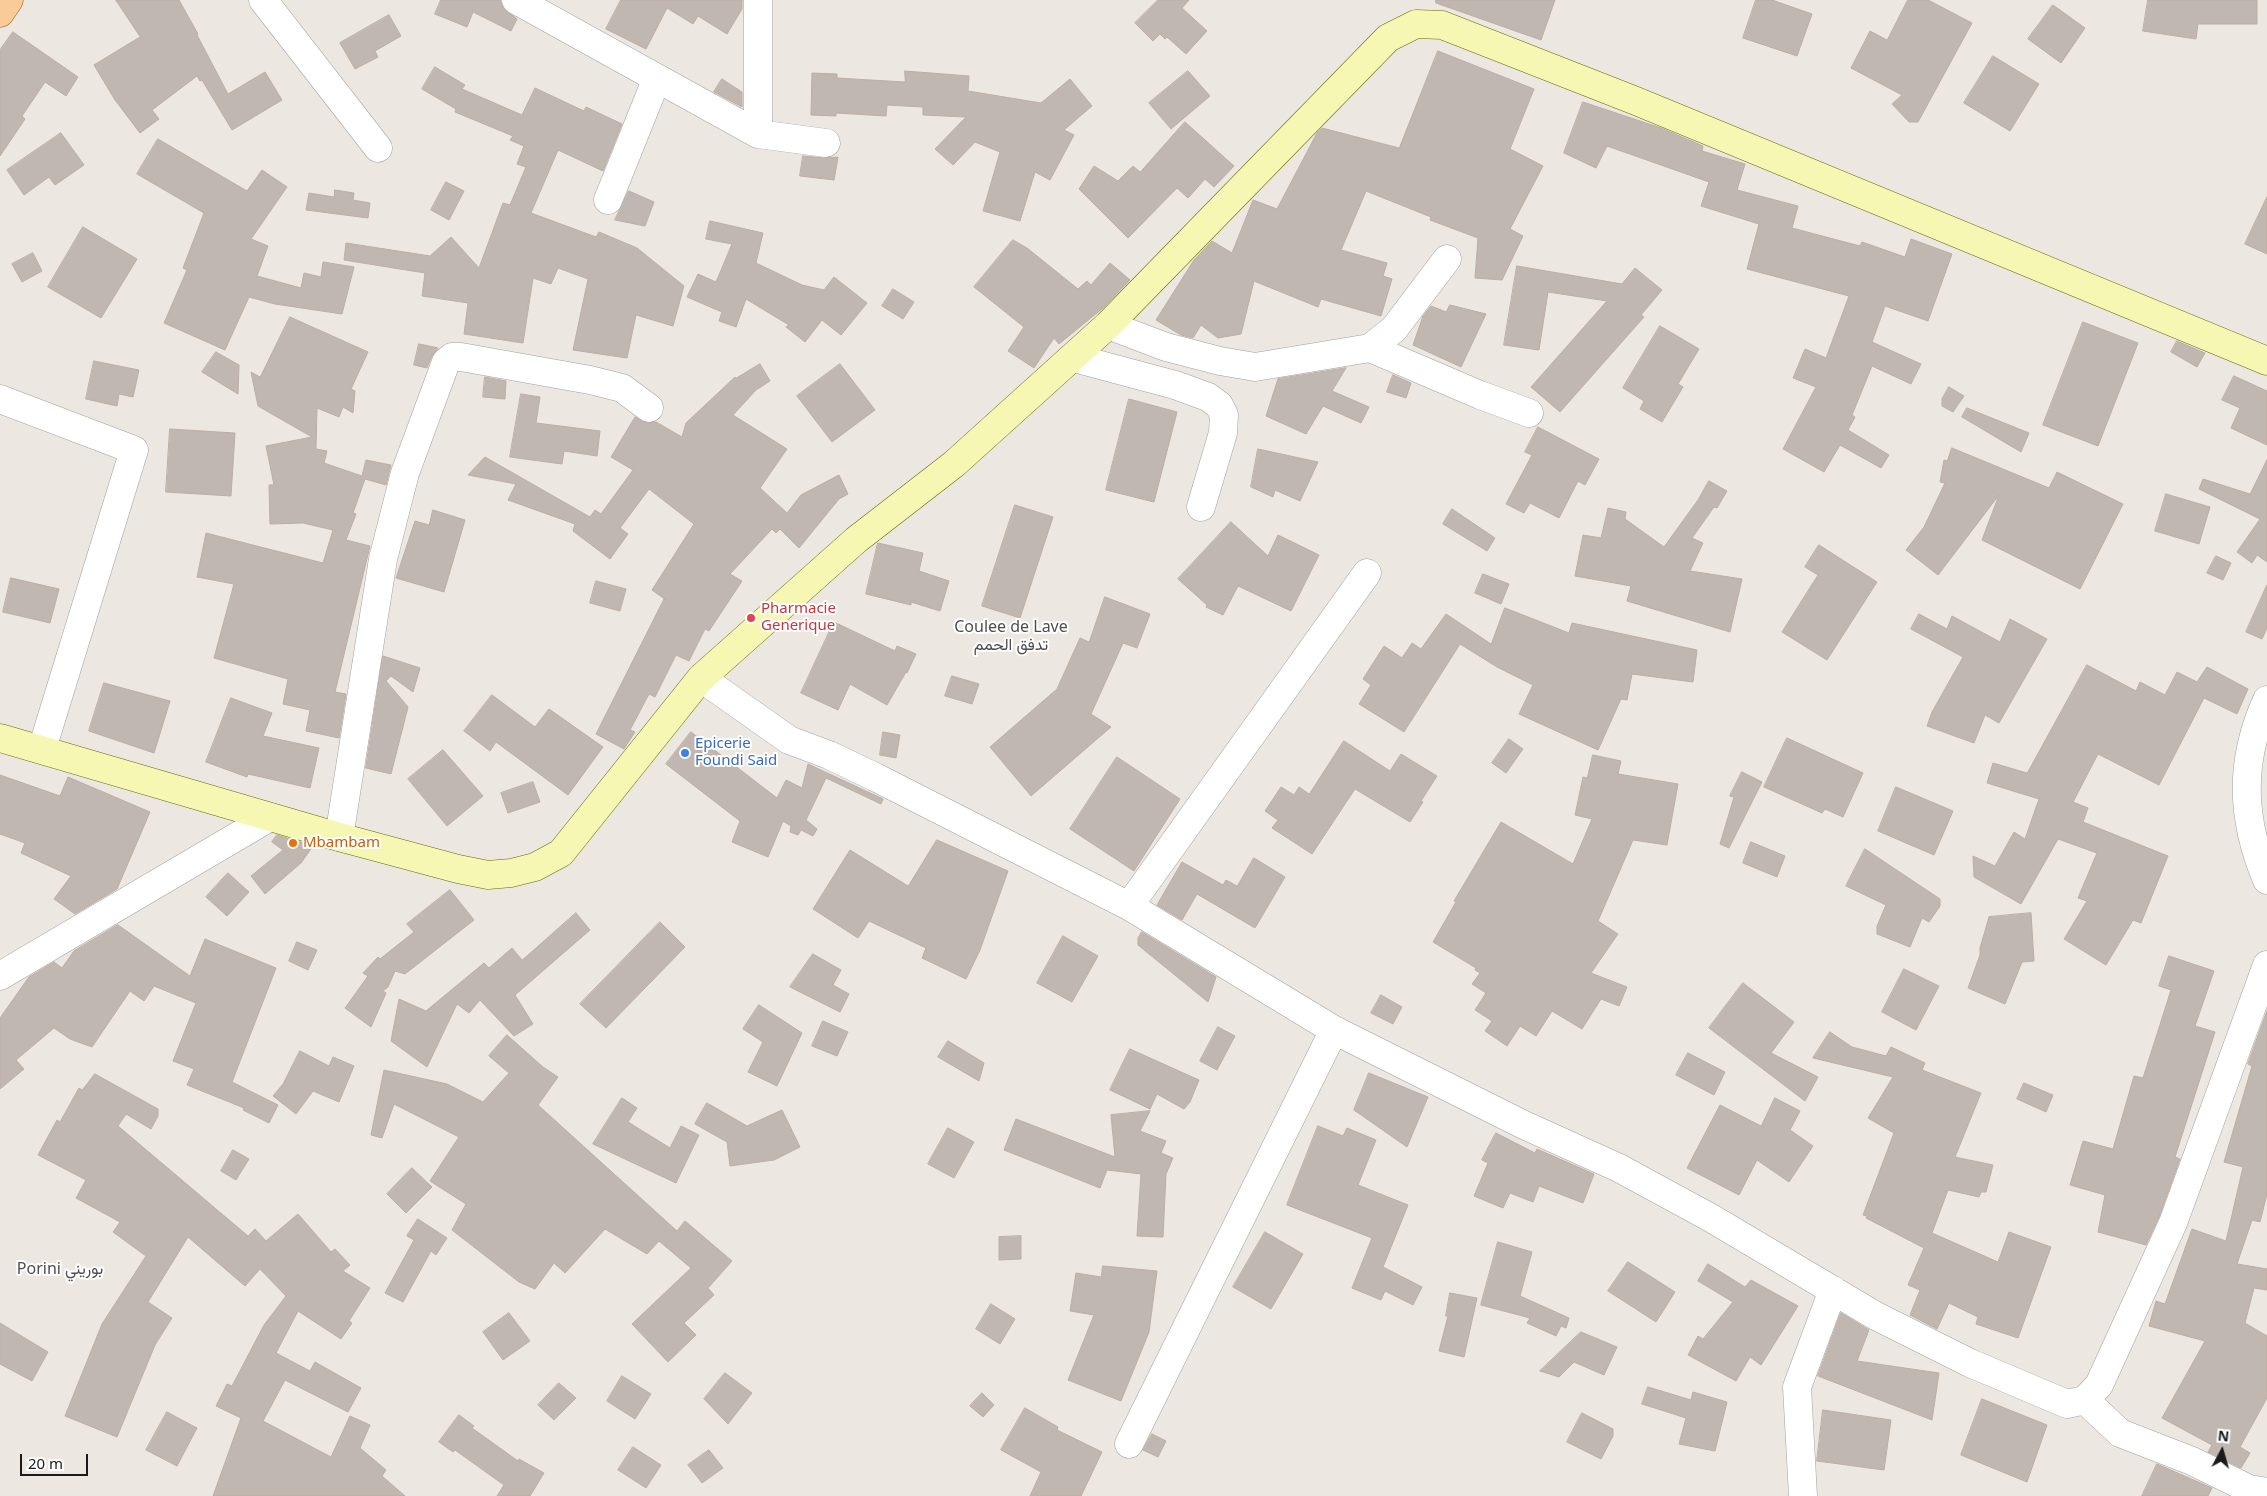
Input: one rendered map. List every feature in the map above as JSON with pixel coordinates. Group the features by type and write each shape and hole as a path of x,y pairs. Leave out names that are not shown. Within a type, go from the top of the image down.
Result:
{"main road":[{"path":"0,13 9,0"},
{"path":"0,738 339,837 488,875 511,873 535,867 561,853 700,678 856,540 954,464 1074,358 1388,38 1416,24 1442,25 1636,101 2267,361"}],"street":[{"path":"263,0 378,148"},
{"path":"516,0 758,134 826,143"},
{"path":"758,0 758,134"},
{"path":"608,200 657,78"},
{"path":"1108,325 1166,347 1220,361 1255,367 1370,348 1394,329 1447,259"},
{"path":"1370,348 1480,395 1529,413"},
{"path":"339,837 383,559 405,474 446,362 452,357 460,357 590,380 622,388 649,408"},
{"path":"1074,358 1175,385 1208,397 1219,405 1224,415 1223,433 1201,507"},
{"path":"0,399 134,450 42,750"},
{"path":"1129,906 1367,573"},
{"path":"700,678 790,740 829,755 860,770 1129,906 1334,1030 1524,1125 1619,1168 1711,1218 1876,1316 1970,1363 2068,1404 2086,1400 2099,1385 2174,1223 2267,965"},
{"path":"2267,700 2255,727 2246,790 2248,823 2258,860 2267,880"},
{"path":"0,976 270,817"},
{"path":"1129,1444 1334,1030"},
{"path":"1803,1496 1796,1387 1833,1290"},
{"path":"2086,1400 2120,1432 2192,1461 2249,1489 2267,1492"}],"building":[{"path":"116,0 179,0 228,94 265,72 282,100 232,130 202,80 200,81 197,76 152,110 159,119 140,133 115,100 94,65 140,37"},
{"path":"441,0 500,0 503,8 517,19 511,31 473,12 467,27 435,14"},
{"path":"621,0 742,0 742,9 727,34 698,16 693,24 667,8 646,49 606,29"},
{"path":"1158,0 1189,0 1182,8 1207,31 1186,54 1167,37 1165,39 1160,34 1153,41 1135,23"},
{"path":"1436,0 1555,0 1541,40 1436,3"},
{"path":"1756,0 1772,0 1812,14 1797,56 1743,38"},
{"path":"1908,0 1928,0 1972,23 1918,122 1909,122 1892,104 1902,95 1851,68 1870,31 1887,40"},
{"path":"2148,0 2257,0 2257,24 2198,24 2196,39 2143,31"},
{"path":"2053,5 2085,28 2061,63 2028,39"},
{"path":"389,15 401,36 375,51 378,57 355,69 340,43"},
{"path":"13,32 78,77 66,96 45,82 22,116 25,119 0,156 0,50"},
{"path":"1438,51 1534,89 1510,149 1543,166 1510,229 1523,236 1502,280 1475,278 1478,238 1430,220 1431,217 1366,191 1341,250 1387,263 1383,276 1392,279 1381,316 1321,299 1318,307 1254,281 1241,334 1218,338 1201,325 1193,338 1181,335 1156,320 1194,260 1212,241 1232,253 1253,200 1277,209 1317,133 1322,128 1399,148"},
{"path":"1993,56 2039,84 2010,131 1964,103"},
{"path":"435,67 465,85 462,89 522,115 535,88 584,111 586,107 622,124 603,171 558,150 531,213 596,237 599,232 637,248 684,286 673,326 636,315 627,358 573,350 588,279 558,268 551,284 533,278 523,343 464,334 468,303 422,296 425,273 344,260 346,243 430,256 451,237 479,268 503,203 510,205 526,167 517,164 524,146 510,140 513,136 455,112 456,109 422,89"},
{"path":"905,71 969,76 968,91 1041,103 1070,79 1092,106 1064,130 1074,135 1050,180 1035,172 1020,221 983,211 1000,152 975,142 953,165 935,149 966,117 923,115 923,107 887,105 886,116 836,113 836,116 811,115 812,73 837,74 837,78 905,82"},
{"path":"1188,71 1210,96 1171,129 1149,103"},
{"path":"722,79 742,92 742,107 714,92"},
{"path":"1583,102 1661,128 1703,146 1702,151 1745,164 1737,190 1798,206 1792,228 1860,246 1862,242 1905,257 1911,239 1952,254 1928,321 1885,306 1872,342 1921,364 1911,384 1872,366 1852,415 1855,417 1848,430 1889,455 1881,468 1840,445 1824,472 1783,449 1816,387 1793,378 1805,349 1826,358 1849,296 1747,269 1759,224 1701,206 1709,182 1607,146 1596,168 1564,153"},
{"path":"1185,122 1234,166 1214,187 1205,179 1188,198 1177,188 1128,238 1079,189 1094,166 1118,181 1133,166 1140,172"},
{"path":"61,133 84,165 55,185 49,177 24,195 7,170"},
{"path":"158,139 247,191 262,170 287,187 251,239 268,246 257,276 301,288 304,273 321,277 323,262 354,267 342,314 275,304 249,297 225,350 164,323 187,270 183,268 204,213 137,174"},
{"path":"803,156 838,157 834,180 800,176"},
{"path":"446,182 464,191 449,220 431,210"},
{"path":"335,190 354,193 353,200 370,203 368,218 306,210 309,193 334,197"},
{"path":"629,191 654,202 645,226 615,220"},
{"path":"2267,197 2267,254 2245,244"},
{"path":"710,221 763,233 756,263 802,285 824,290 834,277 867,303 841,335 822,320 805,342 786,327 789,325 746,299 736,327 719,321 722,312 687,297 698,274 716,282 732,244 706,239"},
{"path":"83,227 137,259 101,318 48,287"},
{"path":"1013,240 1027,248 1078,289 1087,281 1091,285 1110,263 1130,280 1103,308 1059,344 1054,338 1034,368 1008,351 1024,327 974,287"},
{"path":"33,253 42,271 22,282 12,264"},
{"path":"1517,266 1622,284 1635,268 1662,290 1641,315 1644,317 1560,412 1531,387 1607,301 1548,292 1539,350 1504,345"},
{"path":"893,289 914,302 903,319 882,306"},
{"path":"1450,305 1486,314 1461,367 1413,345 1423,316 1431,306 1446,312"},
{"path":"290,317 368,352 351,389 355,391 353,413 343,407 339,417 317,408 316,449 327,451 324,463 362,476 366,460 391,465 386,485 365,479 353,513 356,514 346,540 370,546 335,692 346,694 339,738 306,731 310,710 283,704 288,679 214,658 234,584 197,577 206,533 323,563 333,530 303,523 270,524 269,485 274,485 266,446 312,437 258,406 251,372 260,377"},
{"path":"2083,322 2138,343 2098,446 2043,425"},
{"path":"1660,326 1699,349 1678,384 1683,387 1662,422 1640,409 1644,401 1623,388"},
{"path":"2177,341 2205,353 2197,367 2171,352"},
{"path":"419,344 438,348 427,368 414,365"},
{"path":"216,352 239,365 238,394 202,372"},
{"path":"94,361 139,370 133,397 119,394 117,406 86,399"},
{"path":"760,364 770,381 756,390 733,415 787,449 760,488 787,513 801,495 839,475 848,494 839,499 799,548 780,529 776,533 772,529 730,574 742,581 709,631 705,629 689,661 676,655 655,697 649,694 630,730 635,732 624,749 596,734 664,599 666,600 652,590 694,524 649,489 620,528 628,534 610,559 573,531 575,524 508,500 516,484 468,475 485,457 590,517 595,510 601,514 633,470 611,457 635,417 647,423 656,422 682,437 686,423 735,377"},
{"path":"840,364 875,410 832,442 797,396"},
{"path":"1346,368 1332,391 1369,407 1361,423 1323,406 1306,434 1266,416 1278,379"},
{"path":"1393,375 1411,383 1406,398 1387,392"},
{"path":"2234,376 2267,391 2267,445 2231,428 2240,408 2222,400"},
{"path":"485,377 506,381 505,399 483,397"},
{"path":"1949,387 1964,396 1953,412 1942,406 1942,399"},
{"path":"521,394 540,397 536,423 600,431 597,456 564,451 562,464 510,457"},
{"path":"1129,399 1177,412 1154,502 1106,490"},
{"path":"1967,408 2029,433 2021,452 1962,417"},
{"path":"1538,427 1599,459 1585,485 1578,481 1559,518 1530,503 1524,513 1506,504 1532,455 1525,452"},
{"path":"170,429 235,433 231,496 166,492"},
{"path":"1952,448 2049,488 2057,472 2123,504 2080,589 1982,540 1999,495 1938,575 1906,550 1924,527 1945,483 1940,482 1944,460 1947,461"},
{"path":"1258,449 1318,462 1300,501 1275,490 1273,497 1251,487"},
{"path":"2267,460 2267,562 2257,555 2252,563 2237,552 2260,519 2199,489 2203,479 2250,494"},
{"path":"1709,481 1727,491 1717,508 1714,507 1692,538 1703,543 1690,571 1742,579 1730,632 1627,601 1631,586 1575,576 1583,535 1601,538 1608,508 1626,512 1625,519 1664,547 1698,500"},
{"path":"2166,494 2210,507 2199,544 2155,531"},
{"path":"1015,505 1053,517 1020,618 982,606"},
{"path":"1452,509 1495,538 1487,551 1443,524"},
{"path":"433,510 465,520 444,592 396,578 415,521 429,525"},
{"path":"1231,522 1268,556 1278,535 1319,555 1291,611 1238,586 1223,615 1206,607 1207,605 1178,579"},
{"path":"878,543 923,553 919,571 949,581 940,611 911,602 911,605 866,594"},
{"path":"1819,545 1877,582 1827,660 1782,632 1818,575 1805,567"},
{"path":"2216,556 2231,563 2223,580 2207,573"},
{"path":"1483,574 1509,584 1501,604 1475,593"},
{"path":"11,578 59,589 50,623 3,612"},
{"path":"596,581 626,589 620,611 590,603"},
{"path":"2267,585 2267,628 2262,639 2246,632"},
{"path":"1105,597 1150,614 1137,648 1123,643 1091,714 1111,727 1031,796 990,747 1057,689 1080,638 1089,642"},
{"path":"1505,608 1569,633 1572,623 1697,650 1693,682 1632,674 1627,700 1621,699 1598,750 1519,714 1533,685 1497,667 1460,644 1404,732 1359,704 1371,685 1363,679 1384,646 1402,658 1412,643 1421,649 1446,614 1491,644"},
{"path":"1919,614 1947,629 1952,616 2000,642 2010,619 2047,639 1999,723 1985,715 1974,743 1927,726 1932,712 1963,657 1911,629"},
{"path":"834,622 895,651 897,646 916,654 907,673 887,705 850,684 838,710 801,693"},
{"path":"383,656 420,668 413,692 391,676 386,681 408,707 391,774 366,768"},
{"path":"2087,665 2136,691 2140,682 2165,695 2177,672 2197,682 2207,667 2248,689 2237,714 2204,698 2159,785 2098,754 2073,802 2088,808 2083,822 2168,856 2141,923 2133,920 2106,965 2064,939 2087,901 2078,898 2097,853 2058,839 2021,904 1974,877 1973,856 1995,866 2014,832 2025,839 2039,799 1987,783 1993,763 2027,773"},
{"path":"952,676 979,684 972,704 945,696"},
{"path":"104,683 170,701 154,753 89,731"},
{"path":"492,695 535,727 549,709 603,747 568,795 496,742 490,751 464,731"},
{"path":"231,698 272,713 263,736 319,748 310,788 248,774 247,777 206,762"},
{"path":"691,732 777,798 786,780 802,788 808,764 883,799 881,804 826,778 806,820 817,829 813,836 801,830 798,835 790,832 791,826 783,821 768,857 732,842 740,821 666,764"},
{"path":"883,732 900,735 896,758 880,755"},
{"path":"1787,738 1863,773 1843,817 1825,809 1822,813 1764,787"},
{"path":"1509,739 1523,749 1506,773 1492,763"},
{"path":"1344,741 1390,771 1401,754 1437,776 1410,822 1355,789 1312,854 1272,828 1278,820 1265,811 1281,787 1294,795 1299,787 1309,794"},
{"path":"443,750 483,796 447,826 408,779"},
{"path":"1593,755 1621,761 1618,774 1678,784 1667,845 1633,840 1598,921 1618,934 1591,973 1627,987 1619,1006 1601,999 1582,1029 1552,1011 1536,1036 1520,1026 1507,1046 1485,1031 1492,1021 1475,1010 1486,993 1472,984 1480,973 1475,970 1476,968 1433,942 1456,902 1454,901 1501,822 1573,864 1592,819 1575,815 1583,777 1587,778"},
{"path":"1117,757 1180,799 1134,871 1070,829"},
{"path":"1742,772 1762,782 1729,848 1720,844 1734,797 1730,796"},
{"path":"0,775 60,796 68,777 150,812 117,889 75,914 54,899 71,876 21,853 25,843 0,834"},
{"path":"533,782 540,802 508,813 501,793"},
{"path":"1896,787 1953,811 1934,855 1878,831"},
{"path":"277,835 313,846 301,863 265,894 251,876 283,850 272,842"},
{"path":"937,840 1008,871 980,950 966,979 922,958 926,948 869,921 858,938 813,909 850,850 908,886"},
{"path":"1751,842 1785,856 1777,877 1743,863"},
{"path":"1865,849 1940,899 1940,906 1929,922 1922,918 1910,947 1877,934 1877,926 1886,905 1846,886"},
{"path":"1254,858 1285,877 1255,928 1197,894 1182,920 1157,905 1182,862 1223,885 1226,880 1237,886"},
{"path":"228,873 249,892 227,916 206,897"},
{"path":"450,890 474,920 405,974 395,971 388,987 383,991 386,993 371,1027 345,1008 368,976 363,973 378,957 380,959 414,932 407,924"},
{"path":"576,913 590,930 515,995 533,1024 514,1036 480,1000 469,1013 457,1004 427,1067 391,1041 399,999 426,1011 484,963 489,968 512,948 522,960"},
{"path":"2031,913 2034,961 2022,962 2005,1004 1968,988 1980,955 1980,948 1989,917"},
{"path":"660,922 685,947 606,1028 580,1004"},
{"path":"118,925 190,976 205,939 276,968 232,1082 278,1105 269,1123 243,1110 244,1108 187,1085 194,1069 173,1061 196,1003 154,986 144,1001 130,991 92,1047 70,1039 54,1028 16,1060 24,1069 0,1089 0,1018 29,977 54,962 62,968 74,951"},
{"path":"1142,932 1216,977 1208,1002 1138,945 1138,938"},
{"path":"1063,936 1098,956 1072,1002 1037,983"},
{"path":"297,942 317,950 308,970 289,961"},
{"path":"813,954 841,970 833,985 849,994 840,1012 790,987"},
{"path":"2169,956 2214,971 2195,1026 2215,1032 2175,1157 2180,1159 2159,1217 2146,1245 2098,1232 2105,1195 2070,1185 2083,1141 2113,1149 2134,1076 2143,1078 2171,990 2159,986"},
{"path":"1904,969 1939,986 1916,1030 1882,1012"},
{"path":"1743,983 1794,1022 1771,1053 1818,1077 1805,1101 1709,1028"},
{"path":"1381,995 1402,1007 1393,1024 1371,1013"},
{"path":"759,1005 802,1033 777,1086 748,1072 763,1042 743,1029"},
{"path":"2267,1011 2267,1194 2260,1222 2252,1220 2237,1264 2267,1269 2267,1290 2254,1288 2245,1323 2267,1336 2267,1398 2240,1447 2250,1453 2241,1468 2208,1452 2212,1445 2162,1418 2205,1341 2149,1326 2156,1301 2165,1304 2192,1229 2226,1241 2243,1167 2224,1162 2252,1066 2248,1064"},
{"path":"823,1021 848,1032 837,1056 812,1046"},
{"path":"1218,1027 1235,1036 1217,1070 1200,1061"},
{"path":"1830,1032 1852,1047 1886,1056 1891,1047 1925,1063 1922,1070 1981,1093 1955,1157 1993,1165 1986,1192 1981,1192 1979,1197 1948,1190 1932,1233 1998,1262 2009,1232 2051,1247 2018,1338 1976,1324 1978,1317 1949,1303 1937,1329 1910,1315 1920,1290 1908,1285 1924,1248 1863,1215 1894,1133 1868,1118 1893,1077 1813,1058"},
{"path":"507,1035 543,1067 558,1077 538,1105 677,1231 685,1221 732,1261 708,1288 714,1295 684,1323 696,1335 668,1362 632,1324 691,1268 659,1241 647,1254 605,1229 565,1273 554,1263 535,1289 519,1282 452,1230 466,1204 430,1181 459,1137 394,1104 382,1138 371,1135 384,1070 447,1084 483,1102 509,1073 489,1056"},
{"path":"948,1041 984,1063 979,1081 938,1057"},
{"path":"1130,1049 1199,1080 1190,1102 1184,1109 1157,1094 1150,1109 1110,1090"},
{"path":"300,1051 329,1066 333,1057 354,1066 339,1102 313,1091 296,1114 273,1096 283,1084"},
{"path":"1688,1053 1725,1072 1714,1095 1676,1075"},
{"path":"1369,1073 1428,1097 1407,1147 1354,1110"},
{"path":"95,1074 158,1109 158,1116 151,1129 126,1114 118,1126 248,1236 255,1229 266,1241 298,1214 331,1252 335,1249 350,1265 343,1271 370,1288 349,1321 352,1323 341,1339 298,1311 276,1353 310,1371 315,1362 361,1388 348,1412 285,1380 263,1421 331,1457 350,1416 370,1425 360,1448 386,1470 382,1476 405,1496 213,1496 241,1418 216,1406 227,1384 232,1386 264,1325 286,1296 260,1269 245,1286 188,1237 148,1302 172,1318 155,1345 117,1437 65,1416 102,1324 146,1256 113,1232 120,1222 76,1198 86,1180 38,1155 57,1120 60,1122 79,1088 82,1090"},
{"path":"2024,1083 2053,1095 2046,1112 2017,1099"},
{"path":"622,1098 637,1108 628,1122 670,1148 681,1126 699,1135 676,1183 593,1144"},
{"path":"1775,1098 1800,1111 1790,1130 1813,1146 1789,1182 1757,1160 1739,1195 1687,1168 1720,1105 1761,1126"},
{"path":"707,1103 747,1126 782,1110 800,1147 774,1160 730,1166 727,1142 695,1124"},
{"path":"1150,1111 1140,1131 1166,1141 1161,1153 1173,1158 1166,1174 1163,1237 1137,1236 1141,1174 1107,1170 1100,1188 1004,1150 1016,1119 1115,1157 1111,1115"},
{"path":"1318,1126 1343,1136 1347,1128 1376,1140 1358,1185 1408,1205 1383,1267 1422,1287 1413,1305 1385,1291 1381,1300 1352,1288 1372,1238 1287,1205"},
{"path":"948,1128 974,1142 954,1178 928,1164"},
{"path":"1496,1133 1535,1153 1537,1149 1594,1174 1583,1203 1539,1186 1533,1202 1510,1193 1503,1208 1474,1196 1488,1163 1482,1160"},
{"path":"233,1150 249,1159 236,1180 221,1171"},
{"path":"412,1168 432,1187 406,1213 387,1194"},
{"path":"418,1219 447,1238 436,1255 431,1251 403,1302 385,1293 414,1240 407,1236"},
{"path":"1265,1232 1303,1254 1271,1309 1233,1287"},
{"path":"1021,1236 1021,1259 999,1260 999,1237"},
{"path":"1498,1242 1532,1252 1520,1296 1569,1318 1566,1328 1561,1326 1556,1336 1527,1323 1530,1318 1481,1305"},
{"path":"1628,1262 1675,1292 1656,1322 1608,1291"},
{"path":"1708,1264 1745,1287 1751,1280 1798,1306 1761,1365 1750,1357 1736,1381 1688,1355 1698,1336 1703,1339 1733,1302 1698,1281"},
{"path":"1103,1266 1157,1271 1149,1332 1121,1401 1068,1380 1094,1315 1070,1311 1076,1273 1101,1277"},
{"path":"1450,1293 1477,1298 1464,1357 1439,1351 1448,1316 1446,1316"},
{"path":"991,1304 1015,1319 1000,1344 976,1329"},
{"path":"509,1313 530,1341 503,1360 483,1332"},
{"path":"1841,1313 1869,1330 1857,1361 1939,1373 1932,1420 1818,1376"},
{"path":"0,1323 48,1352 32,1381 0,1364"},
{"path":"1581,1332 1617,1347 1604,1375 1574,1362 1559,1377 1540,1371"},
{"path":"725,1373 752,1393 728,1424 704,1399"},
{"path":"622,1376 651,1394 635,1419 607,1401"},
{"path":"559,1383 576,1398 554,1420 538,1405"},
{"path":"1648,1387 1691,1400 1693,1392 1727,1402 1715,1451 1679,1444 1686,1418 1642,1404"},
{"path":"982,1393 994,1405 983,1417 970,1406"},
{"path":"1982,1399 2047,1425 2027,1482 1961,1455"},
{"path":"1025,1408 1058,1427 1057,1430 1102,1452 1081,1496 1030,1496 1041,1472 1001,1450"},
{"path":"1823,1410 1891,1420 1884,1470 1817,1461"},
{"path":"167,1412 197,1428 177,1466 146,1450"},
{"path":"1582,1413 1613,1429 1613,1436 1601,1459 1567,1442"},
{"path":"459,1415 474,1426 472,1428 518,1461 519,1459 544,1473 530,1496 497,1496 504,1485 455,1450 453,1452 439,1442"},
{"path":"1152,1434 1166,1441 1158,1457 1143,1450"},
{"path":"633,1447 661,1465 646,1488 618,1470"},
{"path":"709,1450 723,1468 702,1483 688,1465"},
{"path":"2157,1464 2212,1488 2208,1496 2142,1496"}],"place":[{"name":"Pharmacie Generique","path":"751,618"},
{"name":"Epicerie Foundi Said","path":"685,753"},
{"name":"Mbambam","path":"293,843"}],"district":[{"name":"Coulee de Lave تدفق الحمم","path":"1011,636"},
{"name":"Porini بوريني","path":"60,1269"}]}
